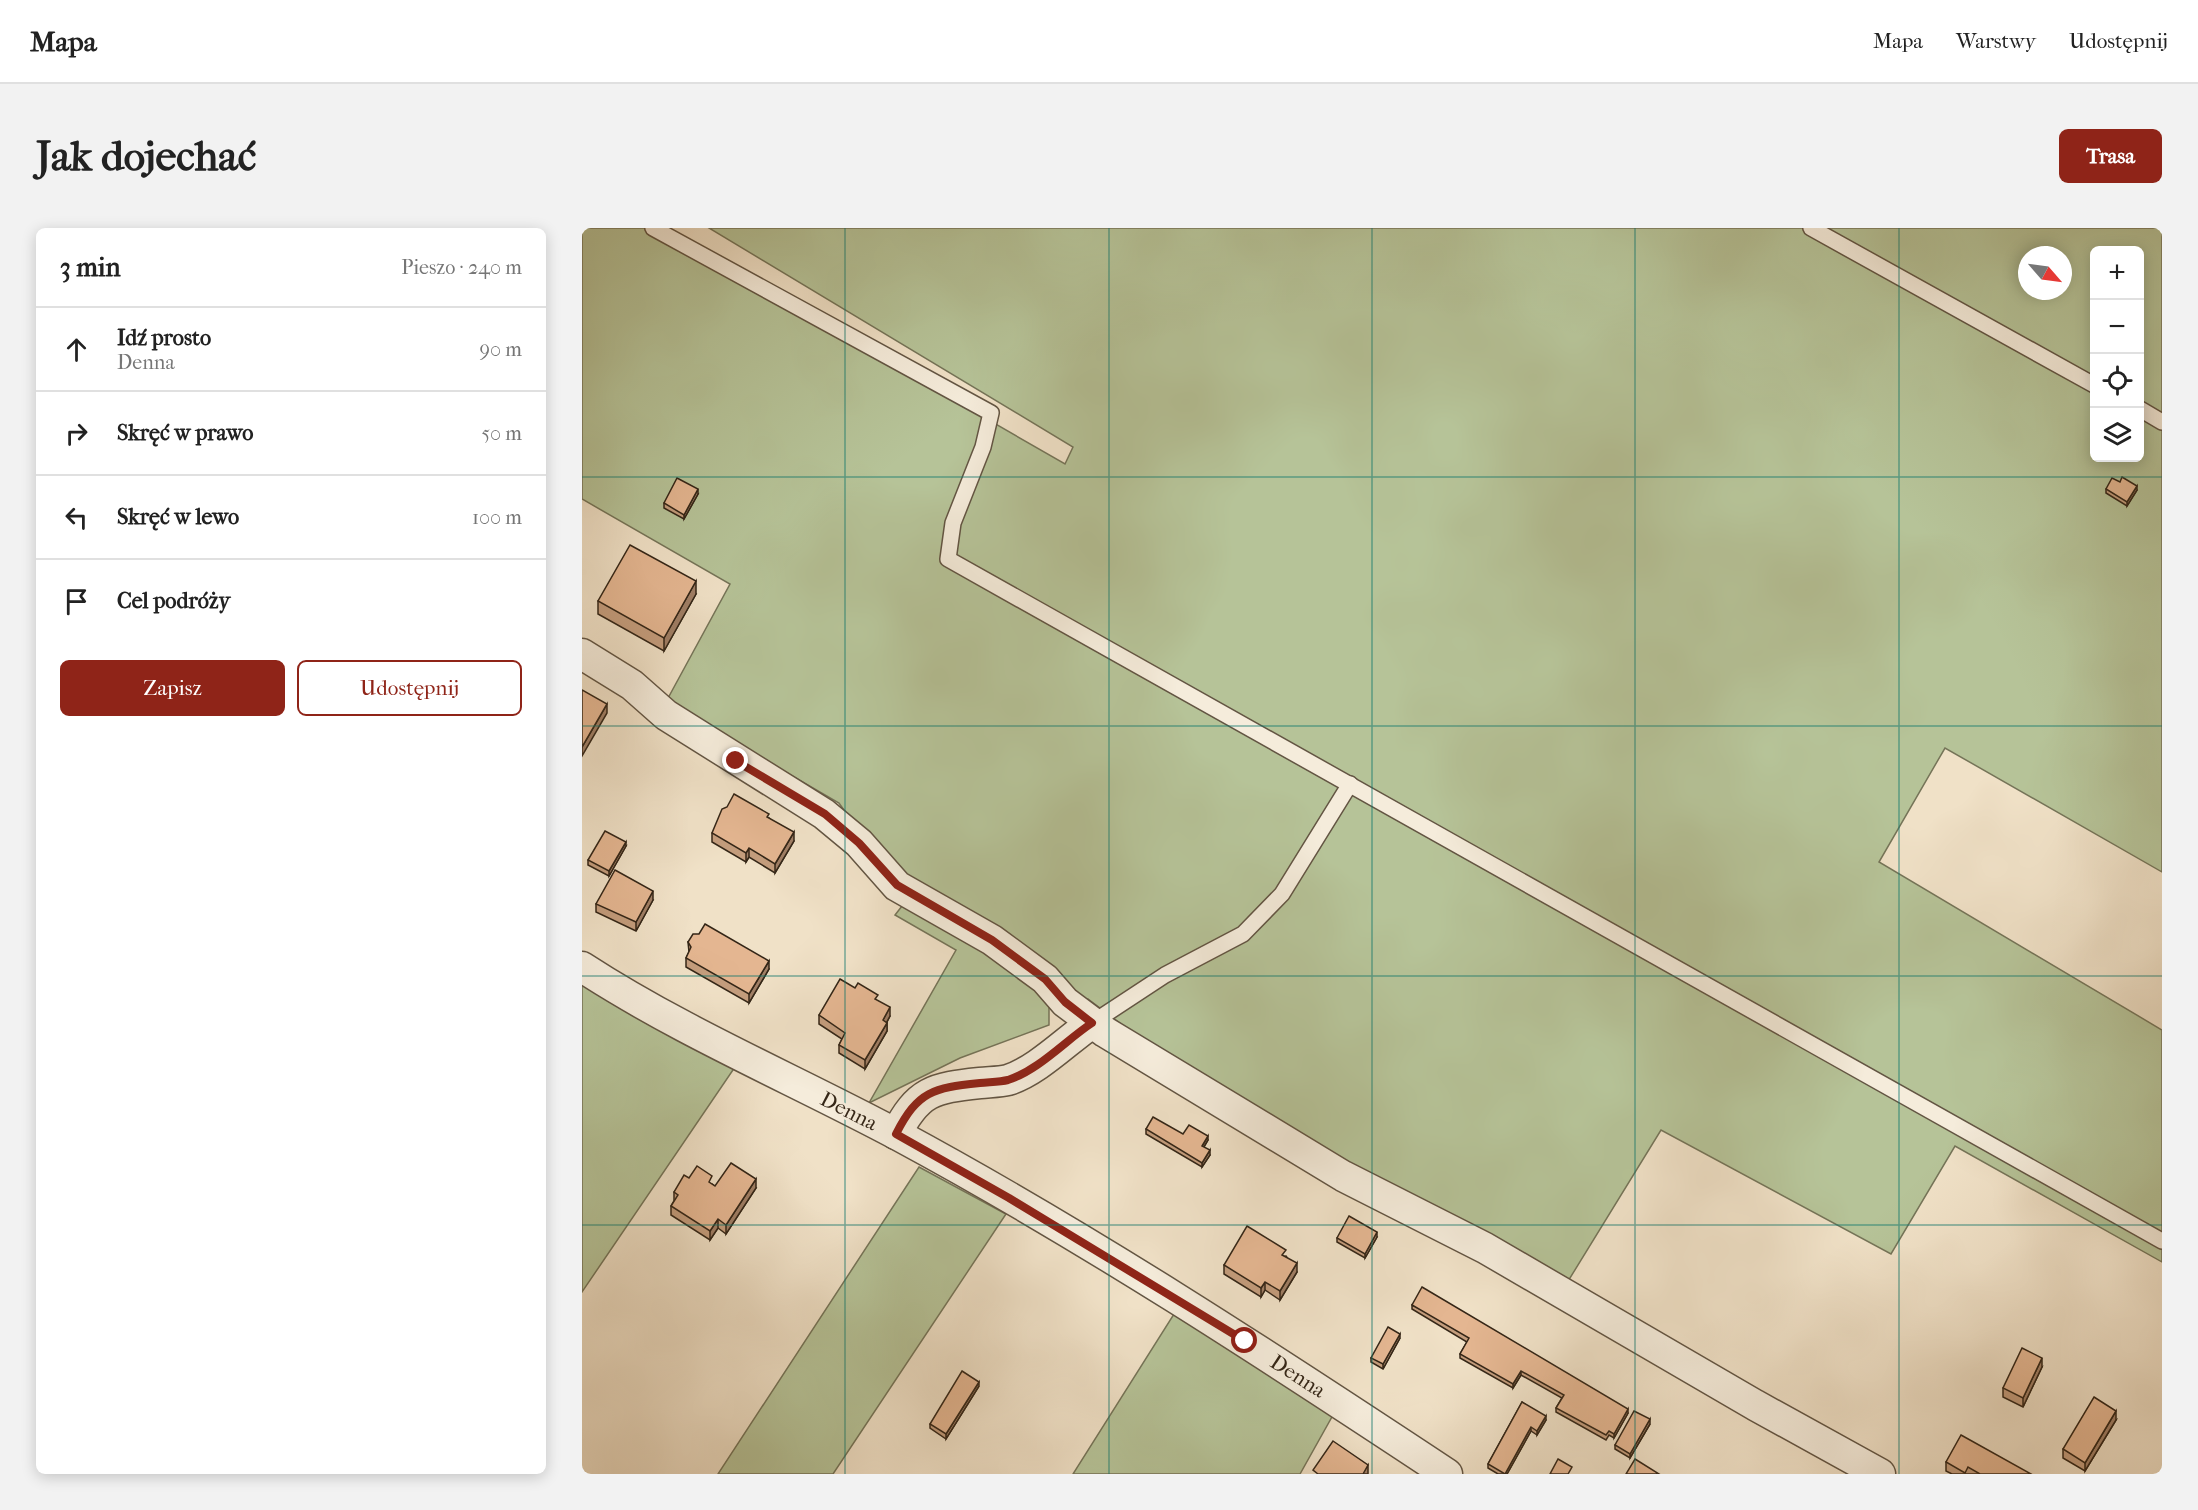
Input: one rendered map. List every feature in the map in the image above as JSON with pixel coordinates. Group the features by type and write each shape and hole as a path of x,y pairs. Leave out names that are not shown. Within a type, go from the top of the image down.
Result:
{"street":[{"path":"582,654 632,686 666,715 825,814 859,843 897,885 992,940 1045,979 1065,1002 1092,1023 1343,1176 1485,1248 1755,1405 1880,1474"},
{"name":"Denna","path":"582,967 651,1009 896,1134 1135,1273 1245,1341 1447,1474"},
{"path":"896,1134 909,1108 925,1095 959,1085 1009,1080 1040,1062 1092,1023"}],"lane":[{"path":"653,228 991,413 983,447 953,523 948,559 2162,1241"},
{"path":"1811,228 2090,383"},
{"path":"2144,413 2162,422"},
{"path":"1092,1023 1165,975 1243,934 1282,894 1325,829 1350,784"}],"green space":[{"path":"582,228 655,228 1065,464 1073,447 709,228 2162,228 2162,872 1945,748 1879,862 2162,1030 2162,1262 1955,1146 1891,1254 1661,1130 1554,1304 1129,1030 1088,999 1049,1008 1049,1025 960,1058 869,1103 956,950 895,915 916,888 859,831 839,803 682,712 667,700 730,584 582,499"},
{"path":"582,982 735,1067 582,1292"},
{"path":"919,1167 1006,1214 833,1474 718,1474"},
{"path":"1174,1314 1333,1415 1300,1474 1073,1474"}],"building":[{"path":"2122,477 2137,486 2127,502 2106,489 2112,478 2120,482"},
{"path":"677,478 698,489 684,515 664,503"},
{"path":"630,545 696,581 664,638 598,601"},
{"path":"582,690 607,704 582,747"},
{"path":"734,794 769,814 767,817 794,832 775,864 749,848 746,853 712,833 722,809 727,807"},
{"path":"605,831 626,842 609,871 588,860"},
{"path":"615,870 653,891 636,922 596,904"},
{"path":"705,924 769,961 749,994 686,958 691,947 688,942 693,934 699,934"},
{"path":"840,979 855,988 858,983 878,995 875,999 890,1007 883,1020 887,1023 865,1060 839,1045 845,1033 819,1015"},
{"path":"1153,1117 1183,1134 1189,1125 1208,1136 1202,1146 1210,1150 1202,1163 1146,1129"},
{"path":"731,1163 756,1179 726,1225 718,1219 710,1231 671,1206 678,1195 674,1192 684,1175 689,1178 697,1166 712,1176 709,1182 715,1186"},
{"path":"1349,1216 1377,1232 1365,1254 1337,1238"},
{"path":"1247,1226 1286,1250 1282,1255 1297,1263 1280,1291 1265,1282 1261,1288 1224,1265"},
{"path":"1422,1287 1628,1409 1614,1434 1609,1431 1606,1435 1556,1408 1564,1395 1521,1371 1513,1384 1460,1354 1469,1338 1412,1305"},
{"path":"1388,1327 1400,1334 1383,1364 1371,1358"},
{"path":"2022,1348 2042,1358 2023,1398 2003,1388"},
{"path":"962,1371 979,1382 946,1434 930,1424"},
{"path":"2094,1397 2116,1411 2085,1463 2063,1449"},
{"path":"1522,1402 1546,1416 1537,1431 1531,1427 1505,1474 1488,1464"},
{"path":"1634,1411 1650,1419 1630,1454 1615,1445"},
{"path":"1961,1435 2031,1474 1980,1474 1968,1467 1965,1473 1946,1462"},
{"path":"1333,1441 1368,1465 1363,1474 1318,1474 1313,1470"},
{"path":"1558,1459 1572,1467 1568,1474 1550,1474"},
{"path":"1635,1459 1659,1474 1626,1474"}],"route":[{"path":"736,761 825,814 859,843 897,885 992,940 1045,979 1065,1002 1092,1023 1040,1062 1009,1080 959,1085 925,1095 909,1108 896,1134 1009,1198 1245,1341"}]}
